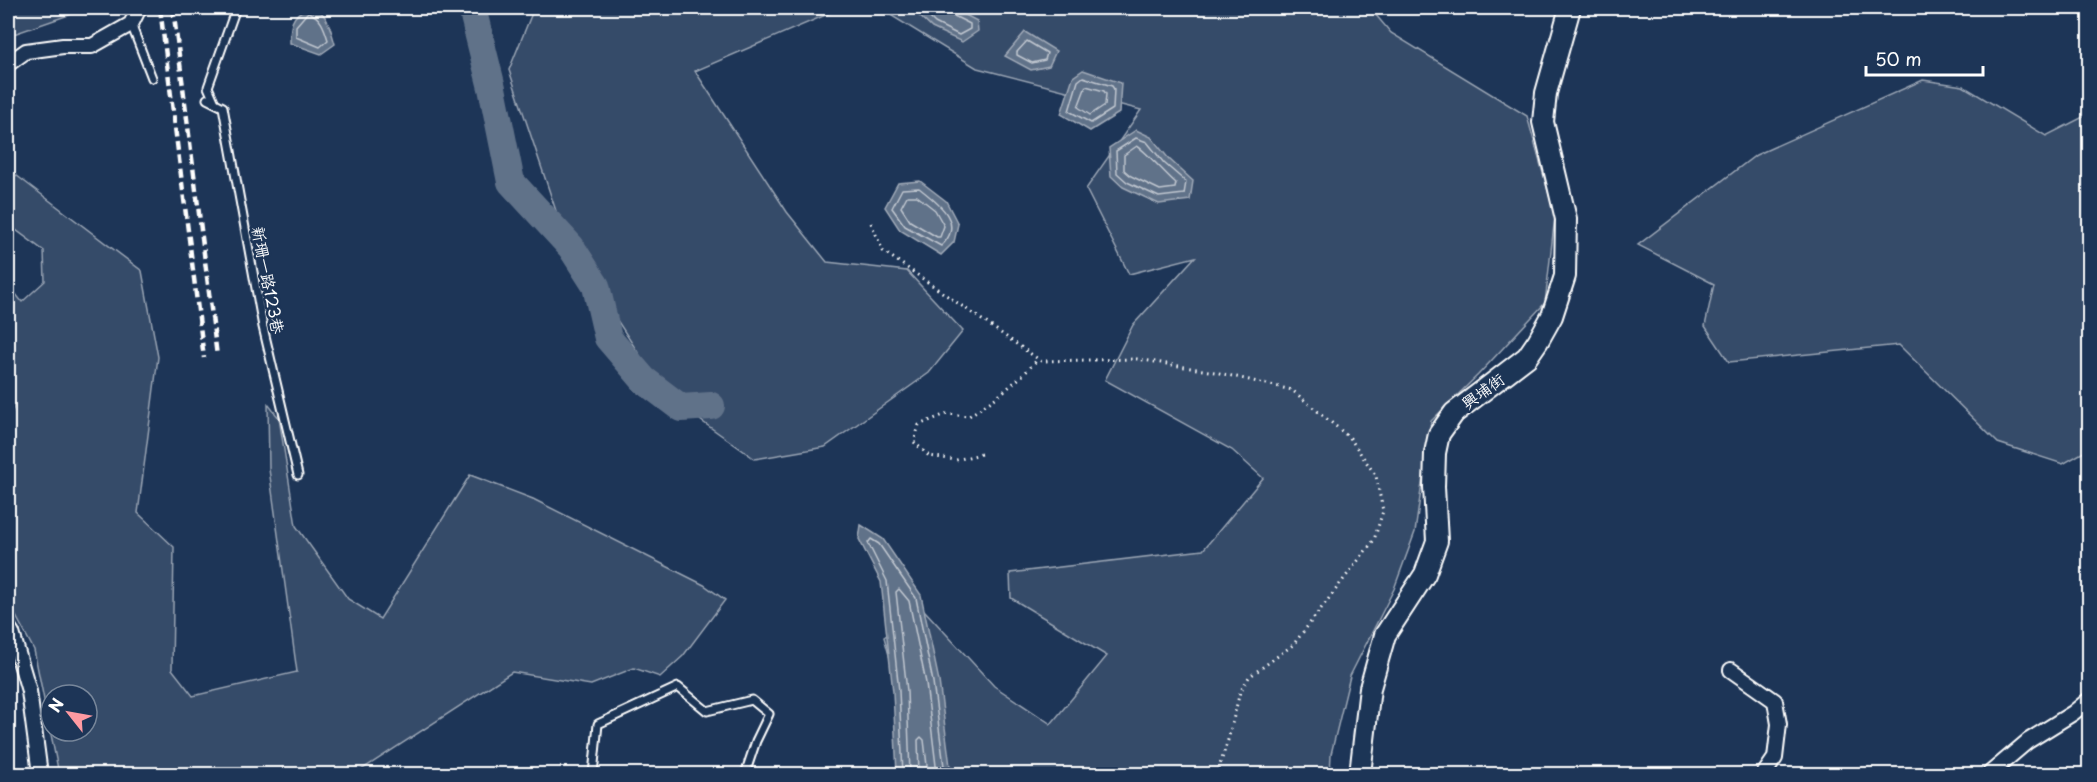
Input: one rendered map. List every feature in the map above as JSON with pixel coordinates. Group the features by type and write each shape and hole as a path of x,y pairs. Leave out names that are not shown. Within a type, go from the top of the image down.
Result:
{"street":[{"path":"8,64 26,51 63,46 92,46 131,24 139,8"},
{"name":"興埔街","path":"1360,774 1370,688 1385,635 1425,574 1437,541 1434,487 1435,453 1439,434 1454,412 1527,357 1551,316 1565,276 1566,219 1543,122 1546,93 1570,8"},
{"path":"8,627 12,633 29,691 40,774"},
{"path":"1731,670 1775,701 1779,724 1775,758 1764,774"},
{"path":"1989,774 2028,741 2073,713 2090,699"}],"lane":[{"path":"215,103 208,87 236,8"},
{"path":"131,24 152,78"},
{"path":"207,99 215,103"},
{"name":"新珊一路123巷","path":"215,103 223,107 262,327 298,474"},
{"path":"593,774 598,724 678,687 707,711 752,700 769,714 756,741 745,774"}],"path":[{"path":"872,223 883,251 1041,360 1137,359 1215,372 1292,390 1350,438 1376,476 1383,511 1374,540 1293,645 1249,677 1240,692 1217,774"},
{"path":"981,454 956,460 929,456 914,442 919,425 946,414 969,416 997,397 1023,375 1038,358"}],"shaded area":[{"path":"8,8 89,8 8,36"},
{"path":"534,8 842,8 695,71 787,212 827,262 907,271 963,331 929,373 825,447 755,459 666,396 566,241 509,70"},
{"path":"879,8 1370,8 1391,33 1527,116 1555,216 1545,303 1478,375 1431,421 1415,532 1394,589 1350,676 1331,754 1330,774 922,774 884,637 924,610 994,686 1051,724 1107,656 1011,598 1010,573 1203,550 1263,478 1232,450 1105,380 1133,325 1195,257 1129,274 1086,189 1141,110 977,68"},
{"path":"1923,80 1963,86 2046,136 2089,114 2089,449 2063,464 1998,443 1899,345 1729,362 1705,326 1714,284 1638,245 1756,155"},
{"path":"8,169 142,271 158,357 138,513 174,547 172,669 193,696 297,672 269,469 268,404 279,418 296,526 348,599 380,619 470,475 533,499 704,585 725,600 683,656 660,677 634,668 591,685 512,672 355,774 59,774 53,743 99,743 99,683 41,683 34,650 8,601 8,420 14,407 8,395 8,284 22,302 45,281 44,251 8,224"}],"water":[{"path":"307,8 319,11 327,20 335,44 321,54 290,43 293,22 298,14"},
{"path":"911,8 954,9 977,21 978,31 962,42 932,28"},
{"path":"1025,32 1056,51 1049,66 1031,70 1005,56"},
{"path":"1083,70 1121,83 1119,113 1090,131 1061,114 1073,77"},
{"path":"1136,130 1151,137 1169,159 1193,181 1190,200 1159,204 1123,187 1111,176 1109,148"},
{"path":"920,181 946,201 958,224 954,242 941,255 900,230 885,207 898,183"},
{"path":"861,525 883,539 921,595 939,681 951,774 897,774 893,692 881,582 859,539"}],"waterway":[{"path":"472,8 492,88 511,182 571,247 596,286 608,338 644,380 681,408 711,406"}],"railway":[{"path":"160,8 204,358"},
{"path":"173,8 217,356"}]}
